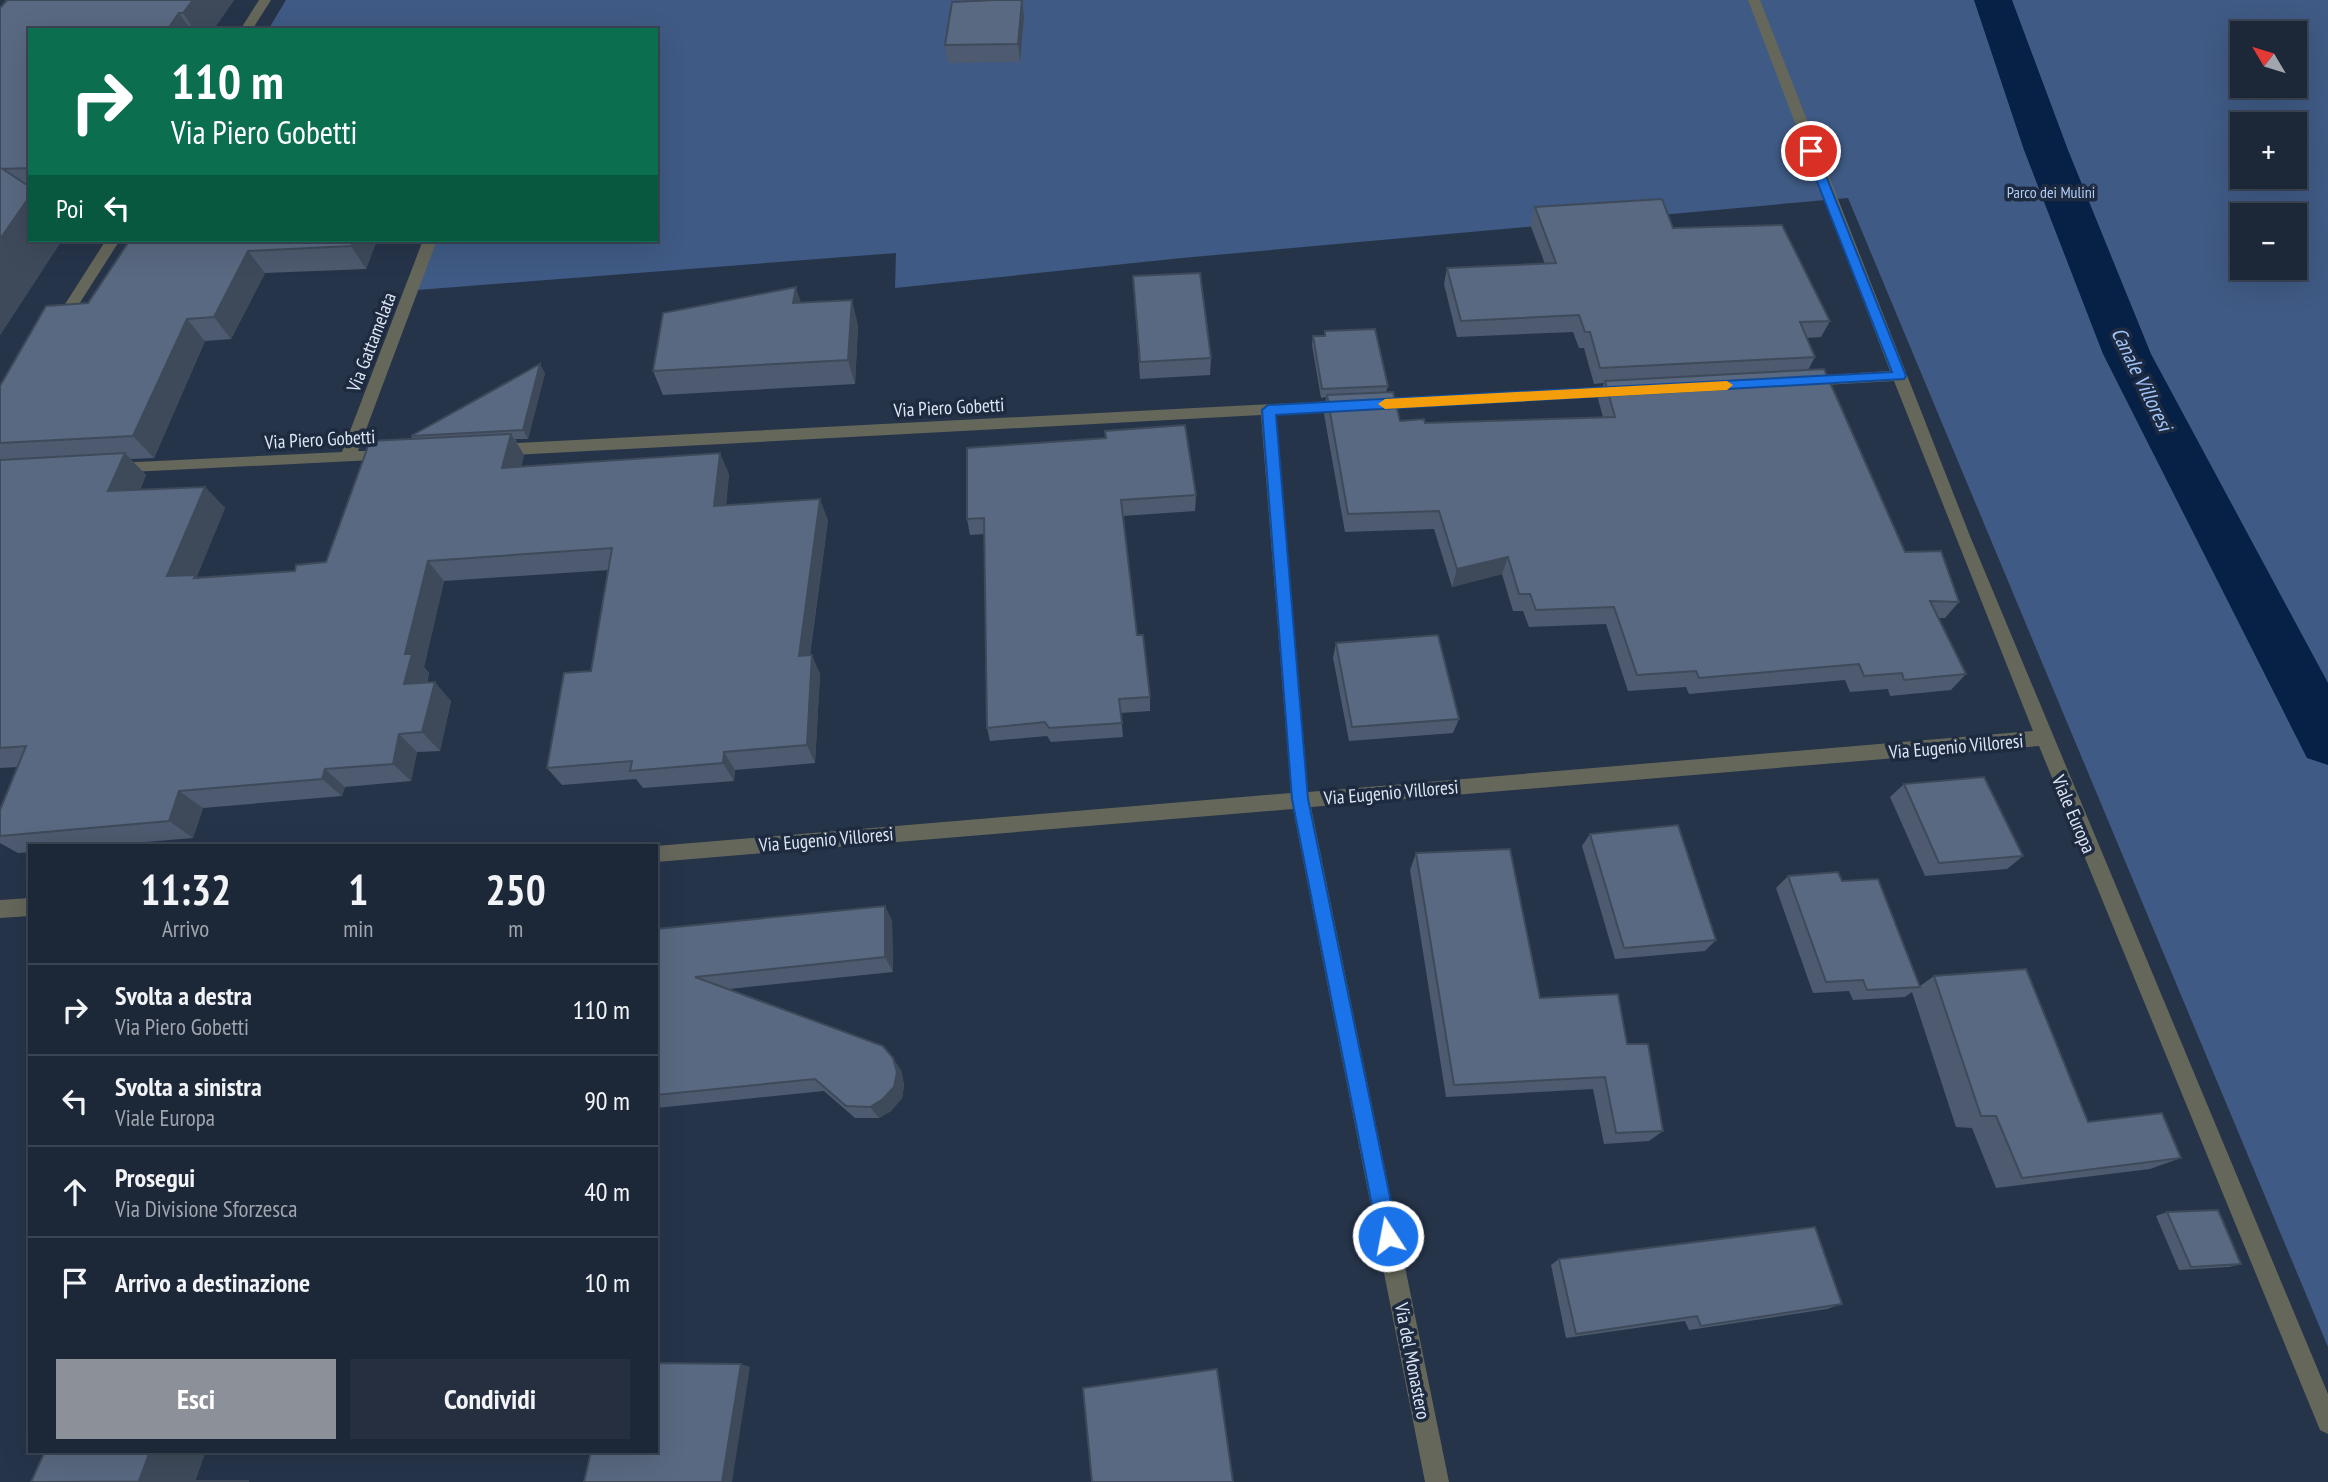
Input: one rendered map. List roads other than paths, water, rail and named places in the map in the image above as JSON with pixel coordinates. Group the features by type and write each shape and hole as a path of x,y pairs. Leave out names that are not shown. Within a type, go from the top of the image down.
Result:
{"street":[{"path":"247,28 265,0"},
{"name":"Viale Europa","path":"1754,0 1829,202 2043,738 2328,1422"},
{"path":"49,340 112,242"},
{"name":"Via Gattamelata","path":"348,457 429,242"},
{"path":"1790,382 1900,376"},
{"name":"Via Piero Gobetti","path":"474,451 1639,390"},
{"name":"Via del Monastero","path":"1268,410 1300,799 1437,1482"},
{"name":"Via Piero Gobetti","path":"97,470 404,454"},
{"name":"Via Eugenio Villoresi","path":"658,854 2043,738"},
{"path":"0,909 28,906"}],"waterway":[{"name":"Canale Villoresi","path":"1993,0 2046,150 2127,354 2328,740"}],"park label":[{"name":"Parco dei Mulini","path":"2051,192"}]}
